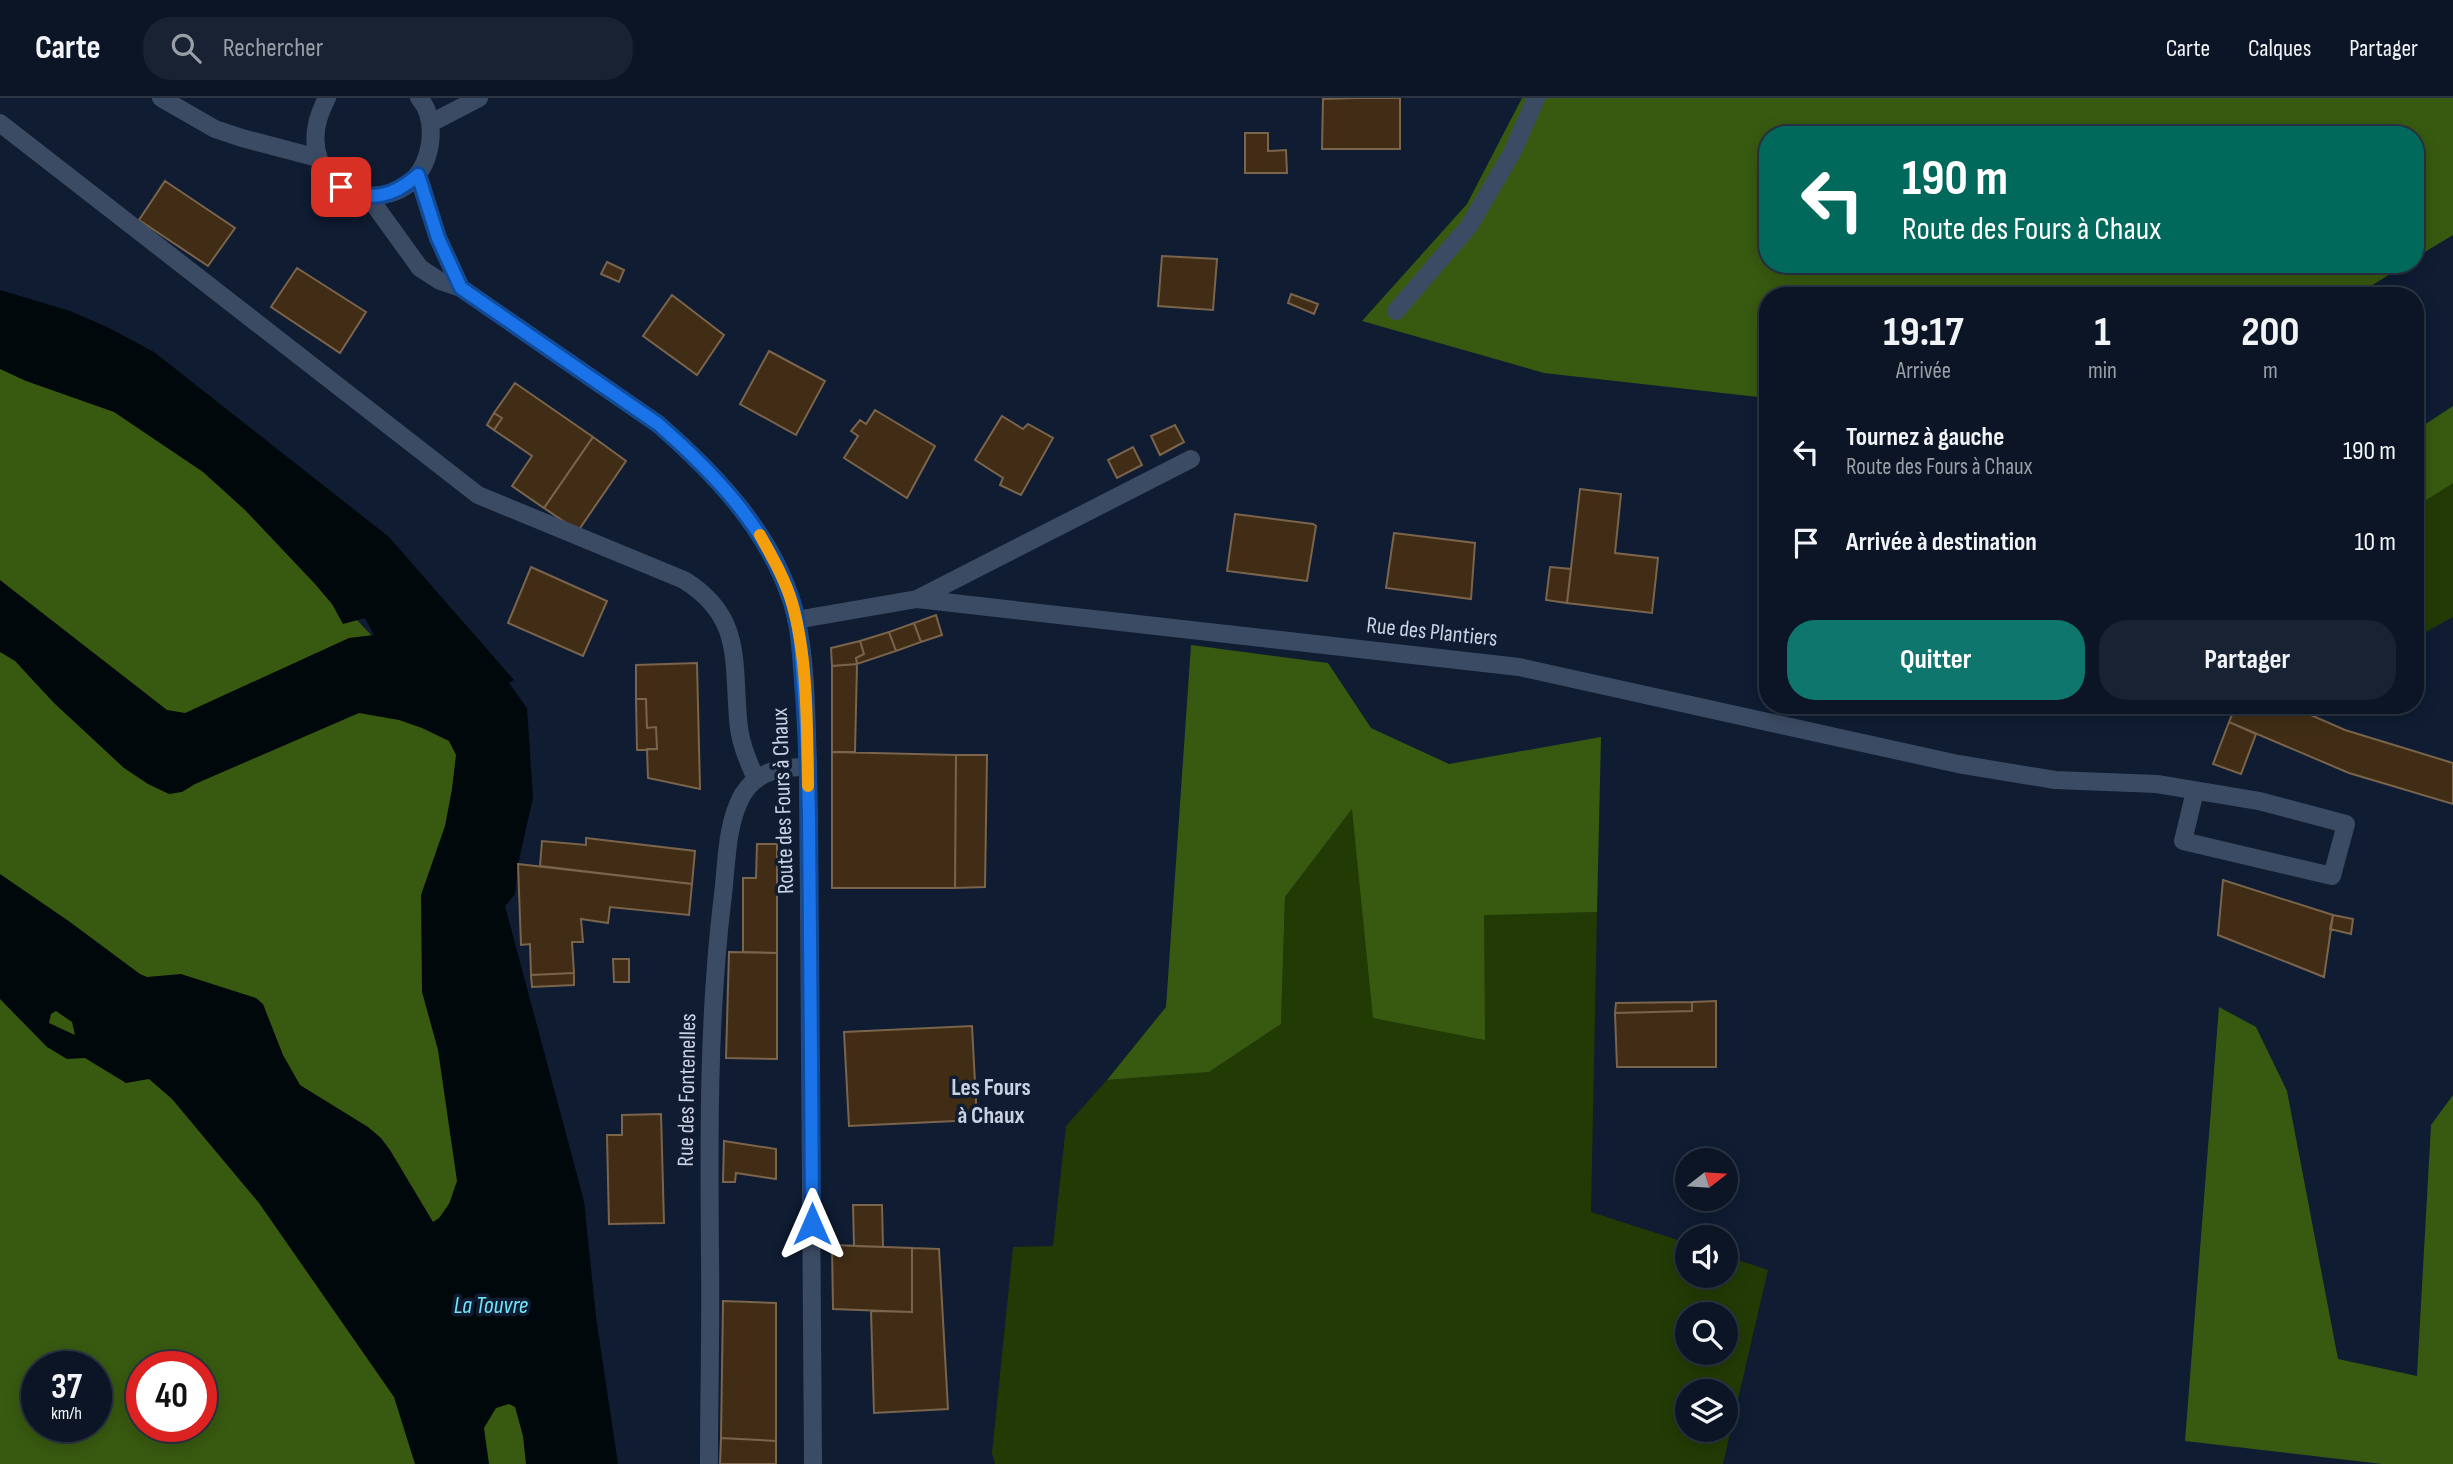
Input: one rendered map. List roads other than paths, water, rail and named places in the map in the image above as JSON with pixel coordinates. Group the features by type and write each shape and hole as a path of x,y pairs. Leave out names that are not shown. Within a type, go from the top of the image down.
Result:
{"street":[{"path":"160,98 215,128 318,158"},
{"path":"327,98 318,115 315,135 318,158 328,175 341,187 368,196 388,194 403,188 418,175 427,160 431,141 430,123 425,105 419,98"},
{"path":"430,123 479,98"},
{"path":"1396,311 1469,226 1513,151 1536,98"},
{"path":"0,123 478,495 684,580 699,589 714,604 728,629 736,655 738,718 743,752 755,779 787,767 808,767"},
{"path":"418,175 438,238 461,288"},
{"name":"Route des Fours à Chaux","path":"368,196 420,268 440,281 461,288 658,424 711,472 736,501 771,555 783,580 796,620 808,767 813,1464"},
{"path":"917,599 1191,459"},
{"name":"Rue des Plantiers","path":"796,620 917,599 1519,667 1958,764 2055,780 2157,785 2259,801 2346,824 2332,876 2183,841 2195,791"},
{"name":"Rue des Fontenelles","path":"709,1464 709,1105 712,1016 731,829 744,792 755,779"}],"water":[{"name":"La Touvre","path":"0,290 70,311 154,352 389,537 514,680 509,683 527,708 533,798 518,864 515,894 505,906 584,1201 596,1317 618,1464 526,1464 523,1436 515,1407 509,1404 496,1408 484,1428 489,1464 415,1464 394,1397 259,1203 172,1099 149,1079 126,1083 85,1058 67,1059 47,1047 0,999 0,874 140,974 147,977 181,974 256,998 263,1004 283,1055 300,1085 381,1138 433,1222 449,1204 457,1181 438,1050 422,992 421,895 445,826 452,789 456,755 449,741 399,720 359,713 182,792 169,794 124,768 54,703 15,661 0,652 0,580 167,710 185,713 349,638 374,635 365,618 343,624 332,604 315,584 245,510 203,472 114,412 0,369","holes":["56,1011 72,1022 75,1035 49,1023 51,1014"]}],"district":[{"name":"Les Fours à Chaux","path":"991,1101"}]}
